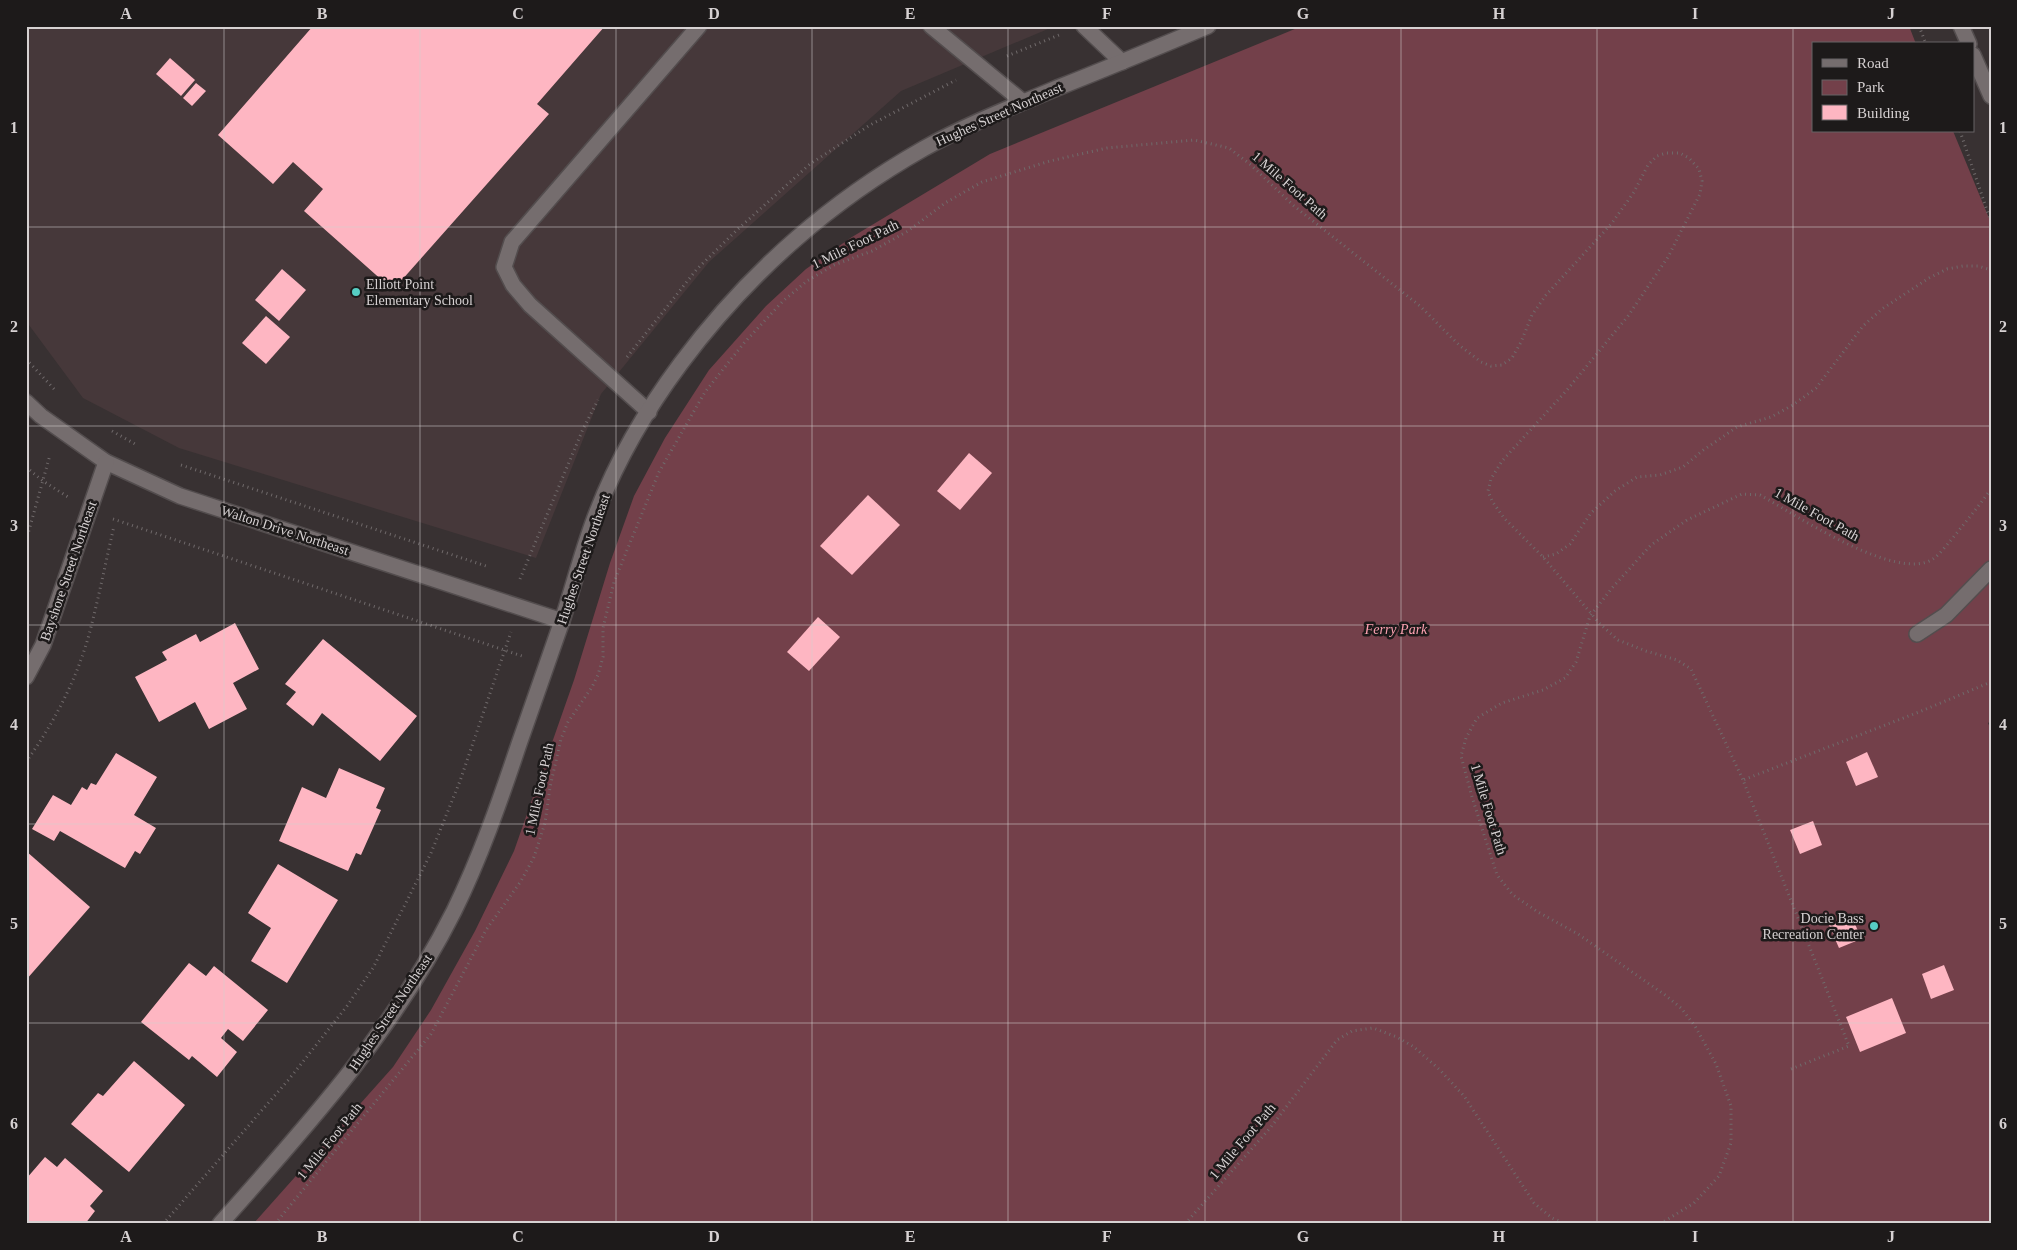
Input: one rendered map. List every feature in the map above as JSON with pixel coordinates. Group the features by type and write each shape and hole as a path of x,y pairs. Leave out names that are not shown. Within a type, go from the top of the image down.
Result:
{"street":[{"path":"648,412 530,305 513,285 504,267 512,242 699,26"},
{"path":"932,26 1022,102"},
{"path":"1084,26 1122,62"},
{"name":"Hughes Street Northeast","path":"220,1224 302,1132 365,1054 414,982 454,911 493,821 562,621 597,511 621,459 657,396 706,331 755,276 800,236 858,190 924,149 977,121 1208,26"},
{"path":"1961,26 1968,42"},
{"path":"1974,57 1991,96"},
{"name":"Walton Drive Northeast","path":"26,402 41,416 106,462 180,496 562,621"},
{"name":"Bayshore Street Northeast","path":"26,677 43,645 106,462"},
{"path":"1917,634 1946,615 1991,569"}],"path":[{"path":"1919,26 1925,42"},
{"path":"1960,132 1991,222"},
{"name":"1 Mile Foot Path","path":"274,1224 431,1034 486,930 521,881 534,857 545,823 550,787 561,739 568,722 598,675 602,657 603,628 614,582 663,464 705,392 744,343 783,301 807,281 834,265 872,252 908,231 945,203 982,182 1015,170 1107,148 1194,140 1229,148 1251,165 1294,206 1420,306 1459,345 1481,362 1491,366 1502,365 1512,358 1532,315 1546,295 1612,223 1634,192 1648,165 1657,156 1680,153 1689,158 1699,169 1702,181 1700,194 1668,257 1628,316 1567,390 1502,461 1491,479 1488,491 1492,501 1504,518 1543,557 1592,614 1618,640 1677,660 1691,670 1716,719 1743,780 1849,1046 1791,1069"},
{"path":"1543,557 1556,554 1570,544 1591,513 1615,491 1637,477 1660,475 1683,467 1702,451 1737,427 1771,417 1793,405 1816,388 1863,326 1882,309 1929,278 1947,269 1963,266 1978,266 1991,270"},
{"path":"26,359 61,396"},
{"path":"26,762 43,738 70,686 90,632 116,520 130,473 143,448 106,428"},
{"path":"26,541 52,449 62,431"},
{"path":"176,464 488,567"},
{"path":"26,467 43,481 90,510 116,520 547,664"},
{"name":"1 Mile Foot Path","path":"1660,1224 1694,1203 1719,1176 1731,1142 1731,1106 1716,1064 1695,1026 1681,1008 1578,934 1538,912 1513,895 1497,875 1472,798 1461,756 1466,738 1477,718 1502,703 1543,690 1565,678 1576,662 1592,614 1612,588 1651,545 1687,520 1742,494 1760,494 1854,548 1890,561 1914,564 1932,560 1991,489"},
{"path":"512,577 520,576"},
{"path":"1743,780 1991,682"},
{"name":"1 Mile Foot Path","path":"1185,1224 1270,1127 1337,1040 1352,1031 1373,1028 1397,1037 1414,1047 1440,1070 1464,1096 1534,1203 1552,1218 1566,1224"}],"shaded area":[{"name":"Elliott Point Elementary School","path":"26,26 1055,26 901,91 709,262 601,394 536,558 179,448 83,398 26,321"}],"green space":[{"name":"Ferry Park","path":"1302,26 1909,26 1915,42 1812,42 1812,132 1953,132 1991,223 1991,721 1988,723 1991,730 1991,1224 253,1224 393,1067 431,1010 475,931 514,851 574,680 610,563 634,496 665,438 709,370 766,306 806,269 852,237 990,154"}],"building":[{"path":"313,26 605,26 537,104 549,114 393,290 304,211 323,189 293,162 273,184 218,135"},
{"path":"170,58 195,80 181,96 156,74"},
{"path":"196,83 206,91 192,106 183,98"},
{"path":"282,269 306,290 279,321 255,300"},
{"path":"266,316 290,337 266,364 242,343"},
{"path":"969,453 992,473 960,510 937,491"},
{"path":"868,495 900,525 852,575 820,546"},
{"path":"818,617 840,637 809,671 787,652"},
{"path":"235,623 259,669 233,683 247,709 209,729 195,702 159,722 135,677 167,660 162,652 196,634 200,642"},
{"path":"323,639 417,716 380,761 322,713 313,726 286,704 296,692 285,684"},
{"path":"1867,752 1878,777 1856,786 1846,762"},
{"path":"116,753 157,777 134,815 156,828 140,854 135,851 125,868 60,831 54,841 32,829 53,795 71,805 82,787 87,790 91,783 96,785"},
{"path":"339,768 385,788 376,808 381,810 361,855 356,853 348,871 279,841 302,787 326,798"},
{"path":"1813,821 1822,845 1800,854 1790,830"},
{"path":"26,851 90,907 26,980"},
{"path":"278,864 338,900 287,983 251,961 271,928 248,913"},
{"path":"1852,916 1861,939 1839,948 1829,925"},
{"path":"189,963 206,976 214,966 268,1010 243,1041 228,1029 221,1038 237,1052 217,1077 192,1056 189,1060 141,1022"},
{"path":"1944,965 1954,990 1931,999 1922,974"},
{"path":"1892,998 1906,1033 1860,1052 1846,1017"},
{"path":"134,1061 185,1105 129,1172 71,1124 98,1093 103,1096"},
{"path":"45,1157 57,1167 65,1158 103,1191 90,1206 95,1211 85,1224 26,1224 26,1179"}],"place":[{"name":"Elliott Point Elementary School","path":"356,292"},
{"name":"Docie Bass Recreation Center","path":"1874,926"}]}
